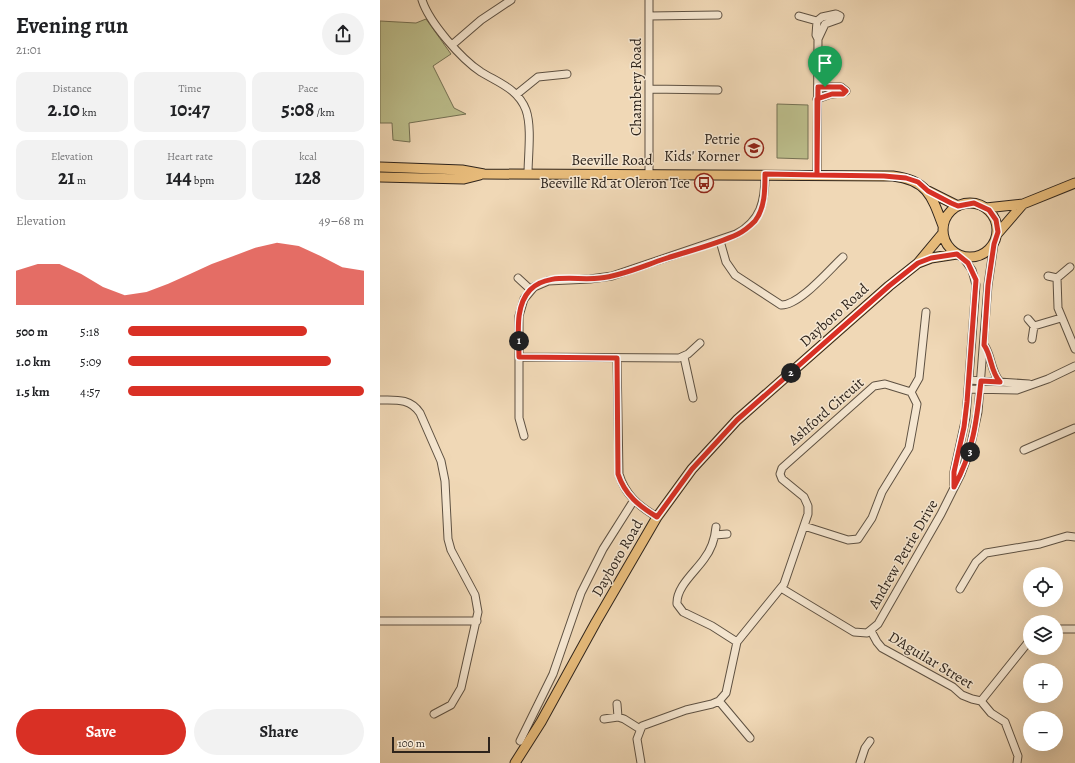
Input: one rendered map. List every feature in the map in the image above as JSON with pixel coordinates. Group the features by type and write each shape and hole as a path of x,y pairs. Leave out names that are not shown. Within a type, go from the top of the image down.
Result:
{"main road":[{"name":"Beeville Road","path":"380,167 462,170 484,174 765,174 899,177 918,182 928,191 958,206"},
{"name":"Beeville Road","path":"380,177 464,179 484,174"},
{"path":"986,208 1023,204 1075,183"},
{"path":"928,191 943,229 946,243 959,255 971,258 980,256 988,251 994,244 998,232 1023,204"},
{"path":"943,229 950,213 958,206 974,203 986,208 994,217 998,232"},
{"name":"Dayboro Road","path":"515,763 541,722 596,622 657,517 692,469 737,420 889,286 918,263 943,229"},
{"name":"Dayboro Road","path":"918,263 931,258 959,255"}],"street":[{"path":"422,0 429,15 461,56 476,69 509,87 517,94 527,112 528,174"},
{"path":"452,45 481,20 510,0"},
{"name":"Chambery Road","path":"649,0 649,174"},
{"path":"649,16 718,15"},
{"path":"817,175 817,21 819,18 828,15 843,15 839,19 825,24 818,39"},
{"path":"799,16 817,21"},
{"path":"517,94 538,77 567,74"},
{"path":"817,99 832,94 843,94 846,91 841,87 818,87"},
{"path":"649,89 718,90"},
{"path":"524,436 519,418 520,310 524,299 530,290 543,282 552,280 590,279 612,276 720,241 743,231 755,220 764,200 765,174"},
{"path":"720,241 726,262 735,275 787,308 843,257"},
{"name":"Andrew Petrie Drive","path":"871,631 878,624 941,514 966,464 978,412 988,285 994,244"},
{"name":"Andrew Petrie Drive","path":"954,487 954,472 964,427 976,285 972,270 959,255"},
{"path":"1070,267 1057,278 1057,300 1061,318 1075,349"},
{"path":"1048,276 1057,278"},
{"path":"518,278 530,290"},
{"path":"804,526 848,540 858,539 872,518 882,492 908,448 917,404 911,392 919,378 926,312"},
{"path":"1034,326 1061,318"},
{"path":"1028,320 1034,326"},
{"path":"1032,339 1034,326"},
{"path":"519,357 675,358 684,357 700,343"},
{"path":"984,345 989,351 994,374 1000,382"},
{"path":"684,357 693,398"},
{"path":"617,358 617,465 621,482 634,500 657,517"},
{"path":"968,389 1012,391 1048,379 1075,366"},
{"path":"969,380 1031,384"},
{"name":"Ashford Circuit","path":"737,642 781,588 809,510 808,503 804,497 782,480 780,474 782,468 874,386 885,384 911,392"},
{"path":"380,400 405,401 416,407 441,460 445,481 448,539 455,560 477,603 477,621 461,688 451,704 434,714"},
{"path":"1024,450 1075,428"},
{"name":"Dayboro Road","path":"520,741 551,681 587,580 603,549 634,500"},
{"path":"640,763 637,739 640,729 646,724 686,710 719,701 726,693 737,642 712,626 683,612 677,604 678,596 693,572 704,560 715,535 716,527"},
{"path":"715,535 727,534"},
{"path":"960,589 976,562 986,553 1040,544 1067,536 1075,537"},
{"path":"781,588 854,632 863,634 871,631"},
{"path":"380,621 477,621"},
{"path":"1063,629 1075,629"},
{"name":"D'Aguilar Street","path":"871,631 876,642 882,648 953,687 962,695 981,701 991,713 1007,725 1018,756 1017,763"},
{"path":"981,701 1023,649"},
{"path":"719,701 750,738"},
{"path":"617,704 618,717"},
{"path":"604,719 618,717 640,729"},
{"path":"860,763 864,748 870,741"}],"green space":[{"path":"426,19 451,54 433,66 454,108 466,114 409,123 410,142 393,140 392,123 380,123 380,21 416,23"},
{"path":"777,104 808,105 808,159 777,158"}],"place":[{"name":"Petrie Kids' Korner","path":"754,148"},
{"name":"Beeville Rd at Oleron Tce","path":"704,183"}],"route":[{"path":"825,87 818,87 817,99 817,167 817,175 765,174 764,200 759,214 743,231 720,241 612,276 590,279 558,279 543,282 530,290 522,304 519,316 519,357 617,358 618,474 625,489 637,504 657,517 670,497 692,469 737,420 889,286 918,263 931,258 957,254 962,256 968,263 976,280 967,402 964,427 954,472 954,487 966,464 976,427 981,381 1000,382 995,377 990,364 989,351 984,345 988,285 993,261 994,244 998,232 994,217 989,210 978,204 970,203 958,206 951,203 928,191 912,179 893,176 817,175 817,99 832,94 843,94 846,91 845,88 841,87 825,87"}]}
